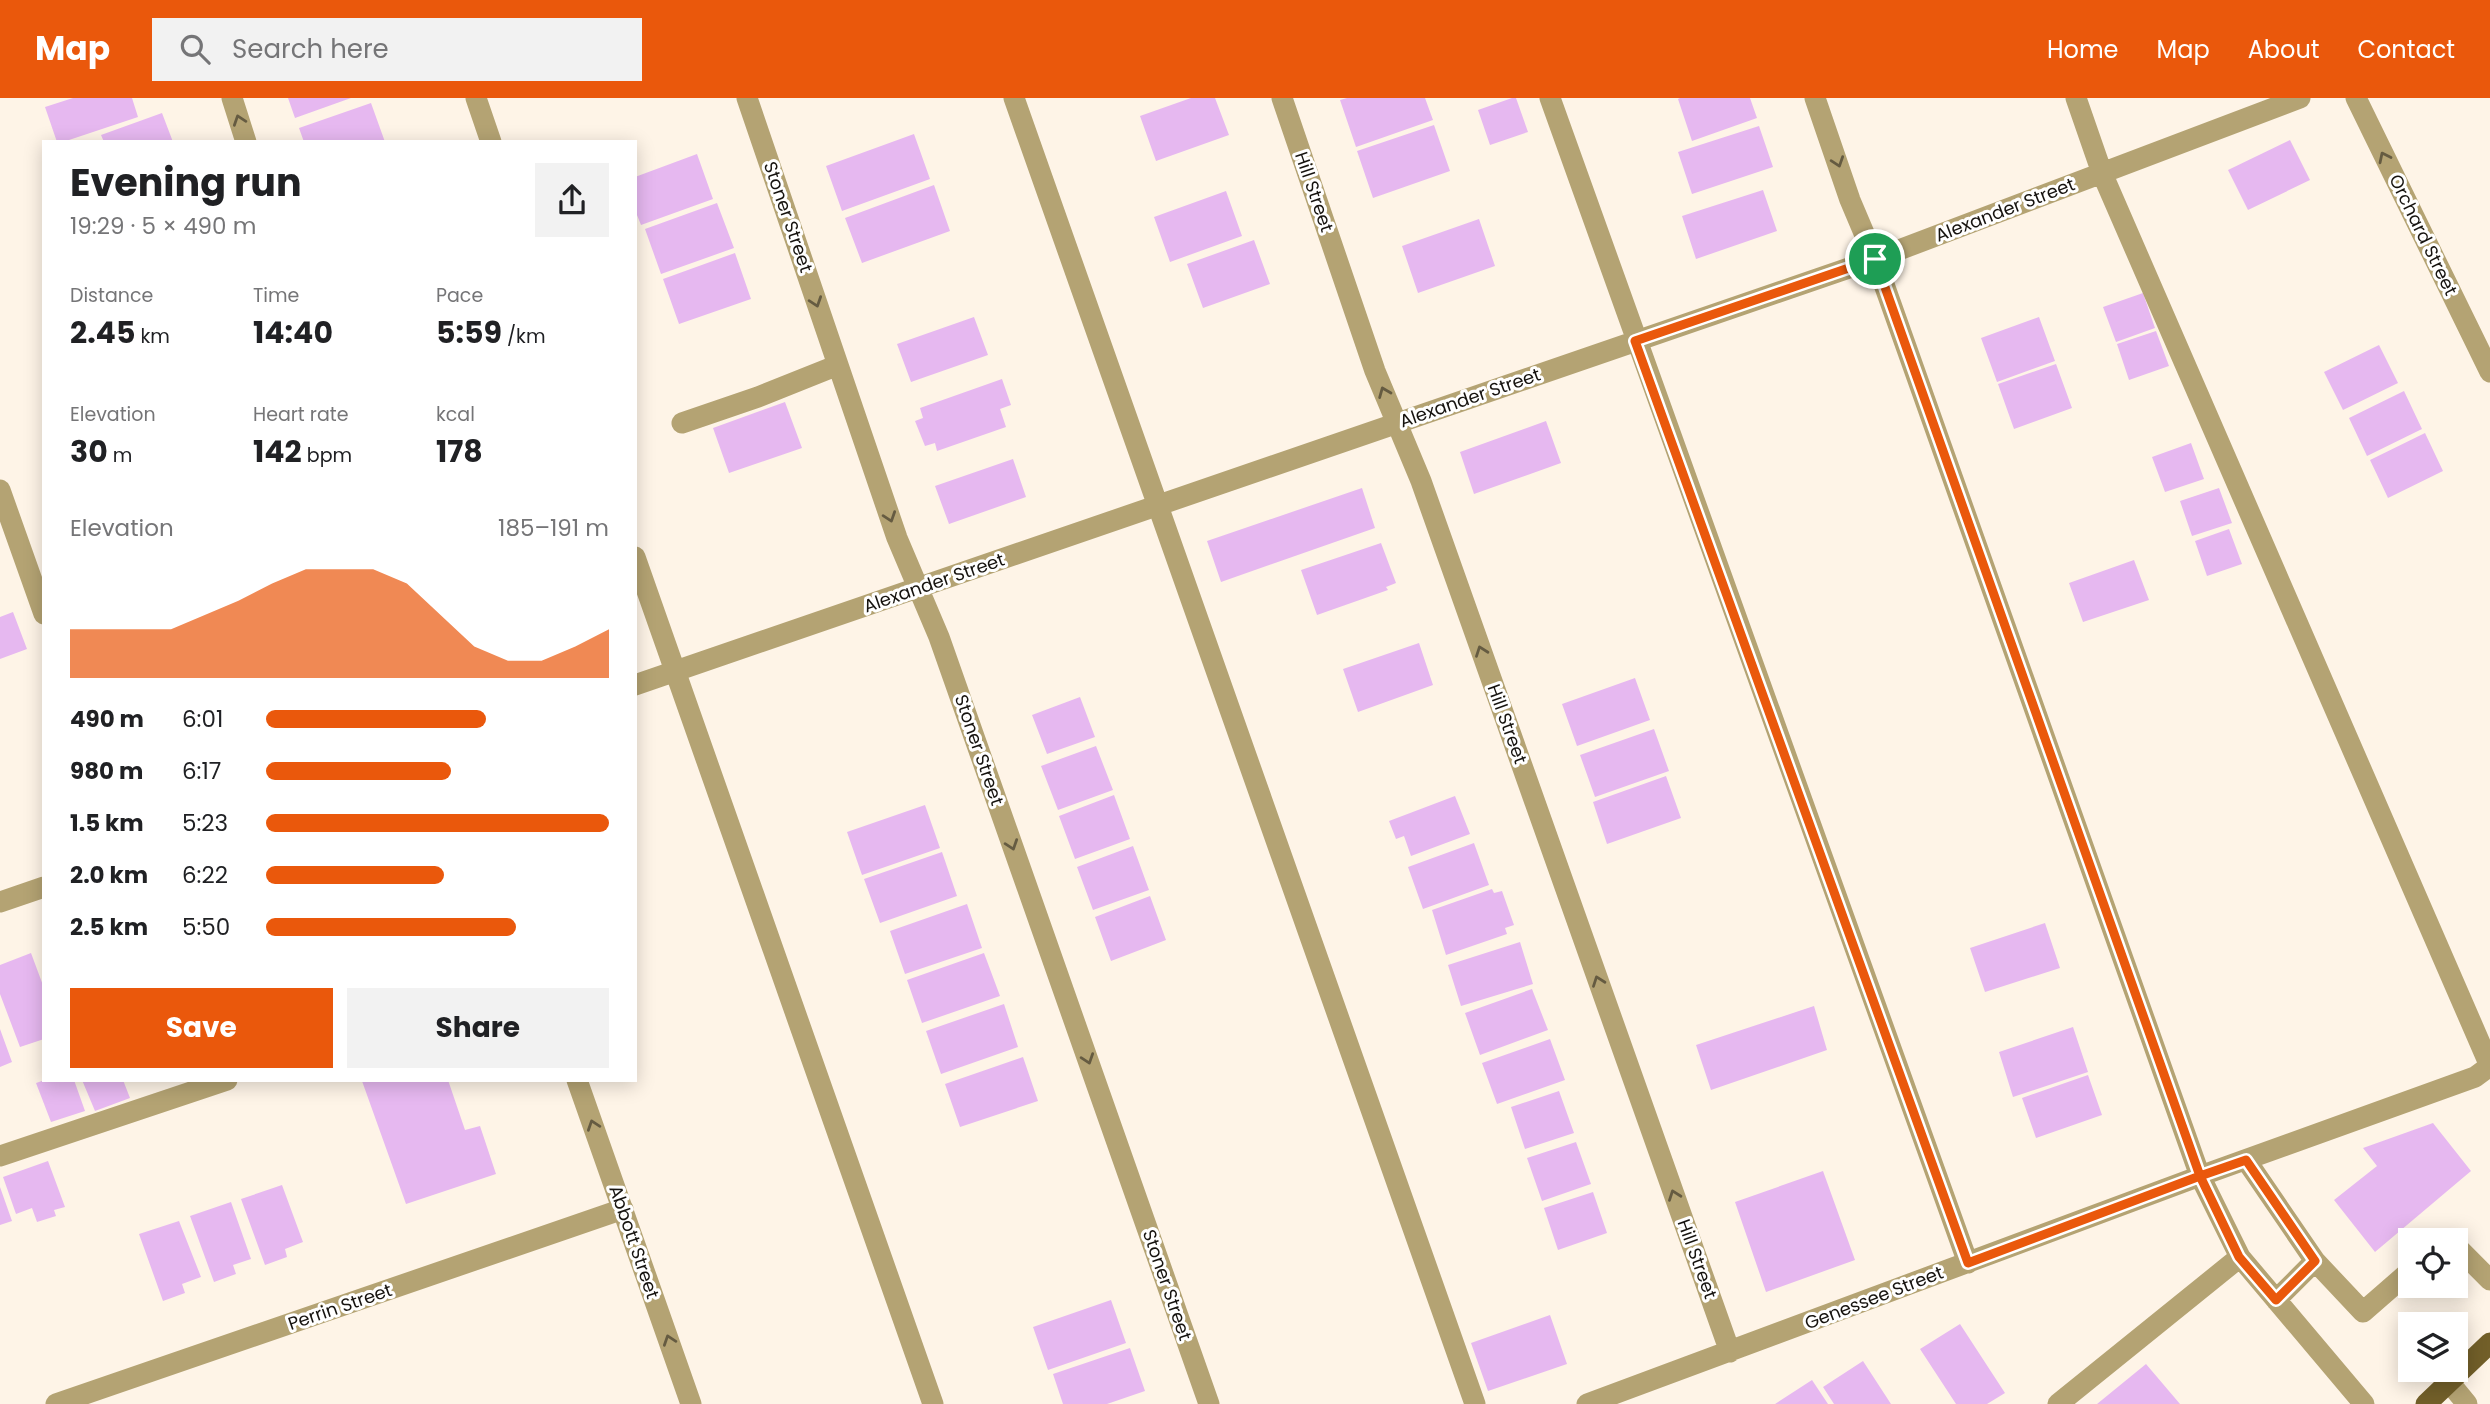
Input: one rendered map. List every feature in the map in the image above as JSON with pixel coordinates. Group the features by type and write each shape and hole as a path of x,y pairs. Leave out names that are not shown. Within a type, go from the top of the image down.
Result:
{"main road":[{"path":"2468,1364 2490,1343"},
{"path":"2426,1404 2449,1382"}],"street":[{"path":"232,98 245,140"},
{"path":"476,98 490,140"},
{"name":"Stoner Street","path":"747,98 898,538 939,637 1209,1404"},
{"path":"1014,98 1475,1404"},
{"name":"Hill Street","path":"1282,98 1376,371 1426,494 1730,1352"},
{"path":"1550,98 1968,1263"},
{"path":"1815,98 1850,200 1875,259 2200,1176 2239,1257 2364,1404"},
{"path":"2076,98 2102,173 2490,1066"},
{"name":"Alexander Street","path":"637,684 1875,259 2300,98"},
{"name":"Orchard Street","path":"2356,98 2490,372"},
{"path":"682,423 758,397 838,365"},
{"path":"0,490 42,608"},
{"path":"637,563 933,1404"},
{"path":"0,902 42,888"},
{"name":"Genessee Street","path":"1587,1404 2200,1176 2475,1077 2490,1066"},
{"path":"0,1156 221,1082"},
{"name":"Abbott Street","path":"578,1082 691,1404"},
{"path":"2246,1160 2315,1261 2363,1312 2398,1281"},
{"name":"Perrin Street","path":"56,1404 623,1209"},
{"path":"2059,1404 2239,1257"},
{"path":"2468,1258 2490,1280"},
{"path":"2276,1300 2315,1261"},
{"path":"2449,1382 2467,1404"}],"building":[{"path":"73,98 132,98 138,117 69,140 56,140 45,107"},
{"path":"288,98 351,98 295,118"},
{"path":"1191,98 1215,98 1229,135 1156,161 1140,116"},
{"path":"1425,98 1433,120 1356,147 1340,100"},
{"path":"1516,98 1528,132 1490,145 1478,110"},
{"path":"1750,98 1757,118 1692,141 1678,99"},
{"path":"371,103 384,140 303,140 299,128"},
{"path":"162,113 172,140 103,140 101,135"},
{"path":"1434,125 1450,171 1373,198 1357,151"},
{"path":"1759,126 1773,167 1692,194 1678,152"},
{"path":"914,134 930,179 842,211 826,166"},
{"path":"2290,140 2310,180 2248,210 2228,170"},
{"path":"697,154 713,199 641,225 637,215 637,176"},
{"path":"934,185 950,231 862,263 845,218"},
{"path":"1763,190 1777,231 1696,259 1682,216"},
{"path":"1226,191 1242,236 1170,262 1154,217"},
{"path":"717,203 734,248 661,274 645,229"},
{"path":"1479,219 1495,266 1418,293 1402,246"},
{"path":"1254,240 1270,284 1203,308 1187,264"},
{"path":"735,253 751,299 679,324 663,279"},
{"path":"2143,293 2155,328 2116,342 2103,307"},
{"path":"974,317 988,355 911,382 897,344"},
{"path":"2039,317 2055,361 1997,382 1981,338"},
{"path":"2156,331 2169,366 2129,380 2117,344"},
{"path":"2379,345 2398,383 2343,410 2324,372"},
{"path":"2056,364 2072,408 2014,429 1998,384"},
{"path":"1002,379 1011,405 1000,409 1006,427 937,451 935,443 925,446 915,421 923,418 920,408"},
{"path":"2404,391 2422,429 2367,456 2349,418"},
{"path":"785,402 802,448 729,473 713,428"},
{"path":"1546,421 1561,463 1474,494 1460,452"},
{"path":"2425,433 2443,471 2388,498 2370,460"},
{"path":"2191,443 2204,479 2165,492 2152,457"},
{"path":"1013,459 1026,497 949,524 935,486"},
{"path":"1362,488 1375,528 1221,582 1207,541"},
{"path":"2219,488 2232,523 2192,536 2180,501"},
{"path":"2229,529 2242,564 2207,576 2195,541"},
{"path":"1381,543 1396,583 1386,587 1388,590 1317,615 1301,570"},
{"path":"2134,560 2149,600 2083,622 2069,583"},
{"path":"13,612 27,649 0,659 0,617"},
{"path":"1419,643 1433,685 1358,712 1343,669"},
{"path":"1635,678 1650,720 1577,746 1562,704"},
{"path":"1080,697 1095,737 1047,754 1032,715"},
{"path":"1654,729 1669,771 1595,797 1580,755"},
{"path":"1096,746 1113,790 1058,810 1041,766"},
{"path":"1666,776 1681,818 1607,844 1593,802"},
{"path":"1114,795 1130,839 1075,859 1059,816"},
{"path":"1455,796 1470,834 1411,856 1404,836 1396,839 1389,821"},
{"path":"925,805 940,848 862,875 847,832"},
{"path":"1474,843 1489,885 1423,909 1408,867"},
{"path":"1133,846 1149,890 1093,910 1077,867"},
{"path":"942,852 957,896 880,923 864,879"},
{"path":"1492,889 1494,893 1502,891 1514,925 1505,928 1507,934 1446,955 1432,910"},
{"path":"1150,896 1166,940 1111,961 1095,917"},
{"path":"967,904 982,948 905,974 890,931"},
{"path":"2045,923 2060,968 1985,992 1970,948"},
{"path":"1520,942 1533,984 1461,1006 1448,965"},
{"path":"31,953 42,983 42,1040 20,1047 0,994 0,965"},
{"path":"984,953 1000,996 922,1023 907,980"},
{"path":"1532,989 1548,1030 1480,1055 1465,1013"},
{"path":"1004,1004 1018,1047 941,1074 926,1031"},
{"path":"1814,1006 1827,1050 1711,1090 1696,1045"},
{"path":"2073,1027 2088,1072 2013,1097 1999,1052"},
{"path":"0,1029 12,1062 0,1067"},
{"path":"1550,1039 1565,1080 1497,1104 1482,1063"},
{"path":"1023,1057 1038,1101 960,1127 945,1084"},
{"path":"2088,1075 2102,1115 2036,1138 2022,1098"},
{"path":"75,1082 85,1111 51,1122 36,1083"},
{"path":"83,1082 124,1082 130,1098 95,1111"},
{"path":"362,1082 449,1082 465,1130 480,1126 496,1174 406,1204"},
{"path":"1559,1091 1574,1133 1525,1149 1511,1107"},
{"path":"2433,1123 2471,1171 2403,1228 2398,1228 2398,1233 2375,1252 2334,1200 2377,1166 2363,1148"},
{"path":"1576,1142 1591,1184 1542,1201 1527,1158"},
{"path":"48,1161 65,1207 54,1210 56,1216 37,1222 32,1208 16,1214 3,1177"},
{"path":"1823,1171 1855,1260 1766,1292 1735,1202"},
{"path":"282,1185 303,1242 285,1249 287,1257 265,1265 241,1199"},
{"path":"0,1187 12,1221 0,1225"},
{"path":"1593,1192 1607,1233 1558,1250 1544,1208"},
{"path":"231,1202 251,1259 233,1265 236,1274 214,1282 190,1216"},
{"path":"179,1221 201,1277 182,1284 185,1293 163,1301 139,1234"},
{"path":"1111,1300 1126,1343 1048,1370 1033,1327"},
{"path":"1550,1315 1567,1364 1488,1391 1471,1343"},
{"path":"1960,1324 2005,1393 1987,1404 1956,1404 1920,1349"},
{"path":"1130,1348 1145,1391 1107,1404 1063,1404 1053,1374"},
{"path":"1863,1361 1891,1404 1834,1404 1823,1387"},
{"path":"2146,1364 2180,1404 2097,1404"},
{"path":"1812,1380 1828,1404 1775,1404"}],"route":[{"path":"1875,259 1635,341 1968,1263 2200,1176 2239,1257 2276,1300 2315,1261 2246,1160 2200,1176 1875,259"}]}
